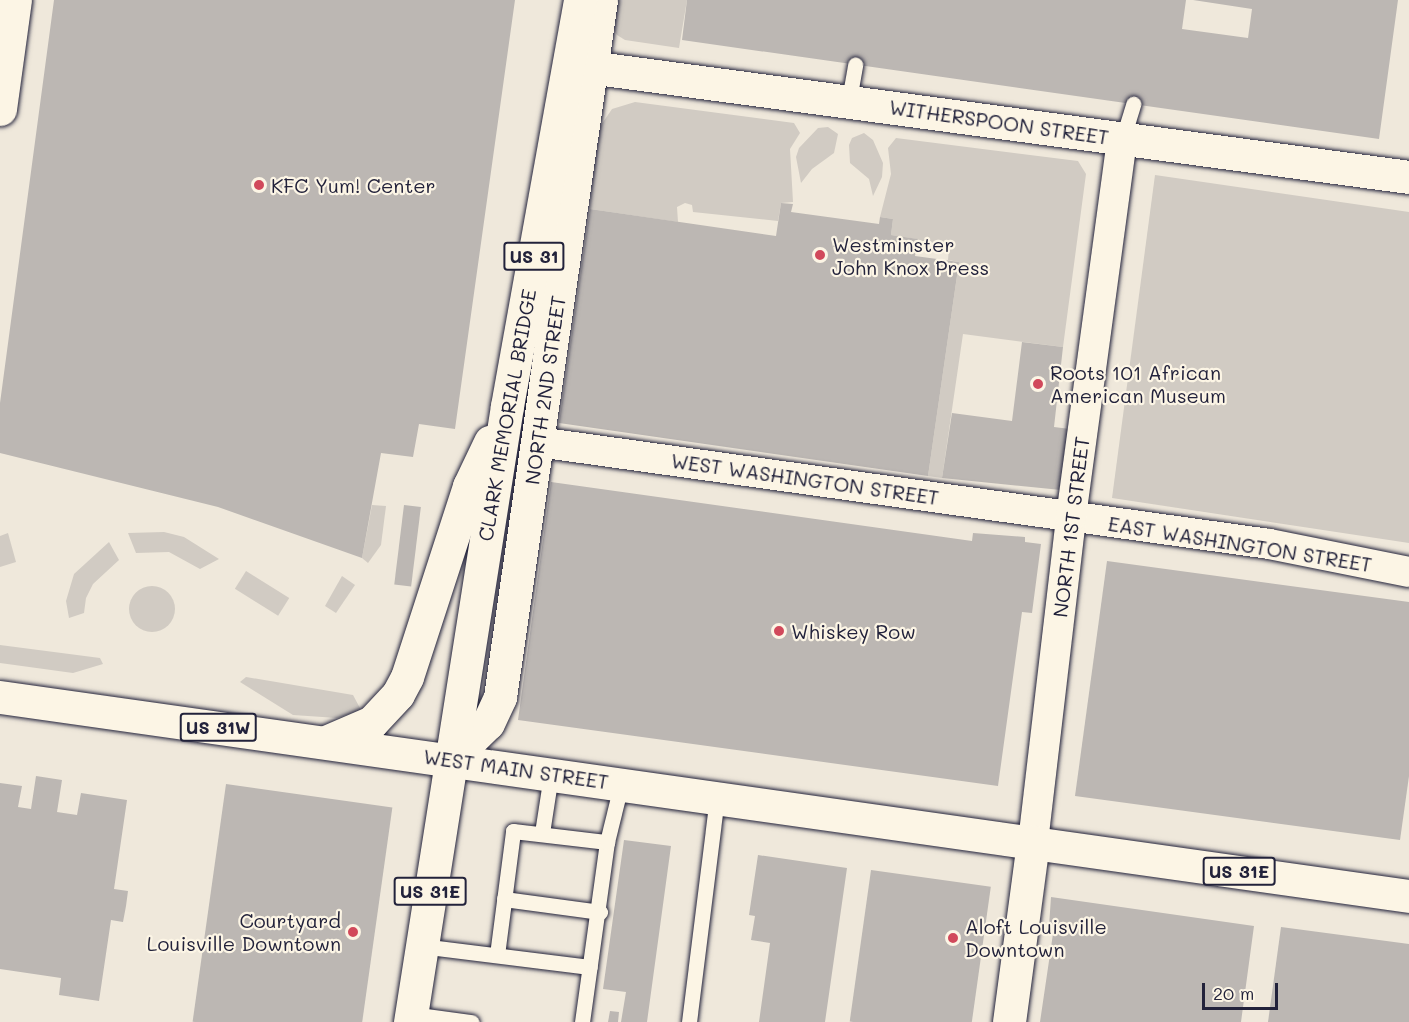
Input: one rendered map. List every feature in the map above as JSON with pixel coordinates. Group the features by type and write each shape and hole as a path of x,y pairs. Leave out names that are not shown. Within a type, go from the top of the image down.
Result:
{"main road":[{"path":"0,109 15,0"},
{"name":"CLARK MEMORIAL BRIDGE","path":"449,761 507,406 580,0"},
{"name":"NORTH 2ND STREET","path":"449,761 482,729 500,697 601,0"},
{"name":"WITHERSPOON STREET","path":"590,67 849,100 1122,141 1409,177"},
{"path":"325,742 372,722 398,694 409,671 469,486 507,406"},
{"name":"WEST MAIN STREET","path":"0,697 1033,842"},
{"name":"US 31E","path":"411,1018 449,761"},
{"path":"1009,1022 1033,842"},
{"name":"US 31E","path":"1033,842 1409,896"}],"street":[{"name":"NORTH 1ST STREET","path":"1033,842 1071,517 1122,141"},
{"name":"WEST WASHINGTON STREET","path":"538,441 1071,517"},
{"name":"EAST WASHINGTON STREET","path":"1071,517 1269,544 1409,572"}],"lane":[{"path":"849,100 855,65"},
{"path":"1122,141 1132,104"},
{"path":"542,833 551,775"},
{"path":"582,1022 600,912 607,842 621,785"},
{"path":"689,1022 717,798"},
{"path":"497,956 513,831 607,842"},
{"path":"504,899 600,912"},
{"path":"422,946 590,967"},
{"path":"411,1018 471,1022"}],"shaded area":[{"path":"616,0 687,0 679,48 625,40 617,35 612,26"},
{"path":"635,102 794,123 800,133 790,149 793,202 781,203 778,221 693,212 692,205 685,203 677,207 678,222 590,209 597,131 612,109"},
{"path":"828,127 838,134 834,153 812,169 801,183 796,157 799,148 818,128"},
{"path":"864,133 873,140 883,163 882,177 873,196 869,179 850,163 849,145 852,138"},
{"path":"896,138 1078,161 1086,174 1063,347 963,334 942,478 928,476 959,262 948,260 949,248 917,245 917,239 891,235 893,219 880,217 891,174 888,148"},
{"path":"1155,175 1409,212 1409,543 1112,498"},
{"path":"372,505 386,506 381,545 368,563 362,558"},
{"path":"164,532 184,537 219,559 200,569 169,552 136,553 128,533"},
{"path":"8,533 16,562 0,567 0,536"},
{"path":"109,542 119,560 93,584 86,598 84,613 69,618 66,601 74,574"},
{"path":"246,571 289,598 278,616 235,589"},
{"path":"342,576 355,585 336,613 325,606"},
{"path":"152,586 168,593 175,609 168,625 152,632 136,625 129,609 136,593"},
{"path":"0,645 100,658 103,664 73,673 0,663"},
{"path":"246,677 353,695 361,710 337,718 293,715 240,682"}],"building":[{"name":"KFC Yum! Center","path":"54,0 515,0 455,429 419,424 413,457 381,453 362,558 218,507 0,453 0,403"},
{"path":"687,0 1186,0 1182,29 1248,38 1252,9 1193,0 1398,0 1379,139 682,40"},
{"path":"781,203 793,204 791,212 879,224 880,217 893,219 891,235 918,239 915,256 959,262 928,476 559,423 590,209 776,236"},
{"path":"1022,342 1063,347 1054,427 1070,429 1061,490 942,478 952,413 1012,421"},
{"path":"551,482 972,541 973,533 1025,537 1025,542 1041,544 1032,613 1022,612 998,786 518,720"},
{"path":"404,505 421,507 411,586 394,584"},
{"path":"1107,561 1409,602 1409,776 1400,840 1075,796"},
{"path":"36,776 62,780 57,812 77,815 81,793 127,800 114,889 128,891 126,906 123,922 111,920 99,1001 59,995 61,978 0,969 0,783 22,786 18,807 31,809"},
{"path":"226,784 392,807 362,1022 193,1022"},
{"path":"624,840 671,846 647,1022 621,1022 626,992 603,989"},
{"path":"758,855 847,868 825,1022 759,1022 770,943 751,940 755,916 749,915"},
{"path":"871,870 991,887 972,1022 850,1022"},
{"path":"1051,897 1254,926 1241,1022 1040,1022 1054,927 1049,926"},
{"path":"1281,927 1409,944 1409,1022 1268,1022"},
{"path":"610,1011 619,1012 618,1022 608,1022"}],"place":[{"name":"KFC Yum! Center","path":"259,185"},
{"name":"Westminster John Knox Press","path":"820,255"},
{"name":"Roots 101 African American Museum","path":"1038,384"},
{"name":"Whiskey Row","path":"779,631"},
{"name":"Courtyard Louisville Downtown","path":"353,932"},
{"name":"Aloft Louisville Downtown","path":"953,938"}]}
